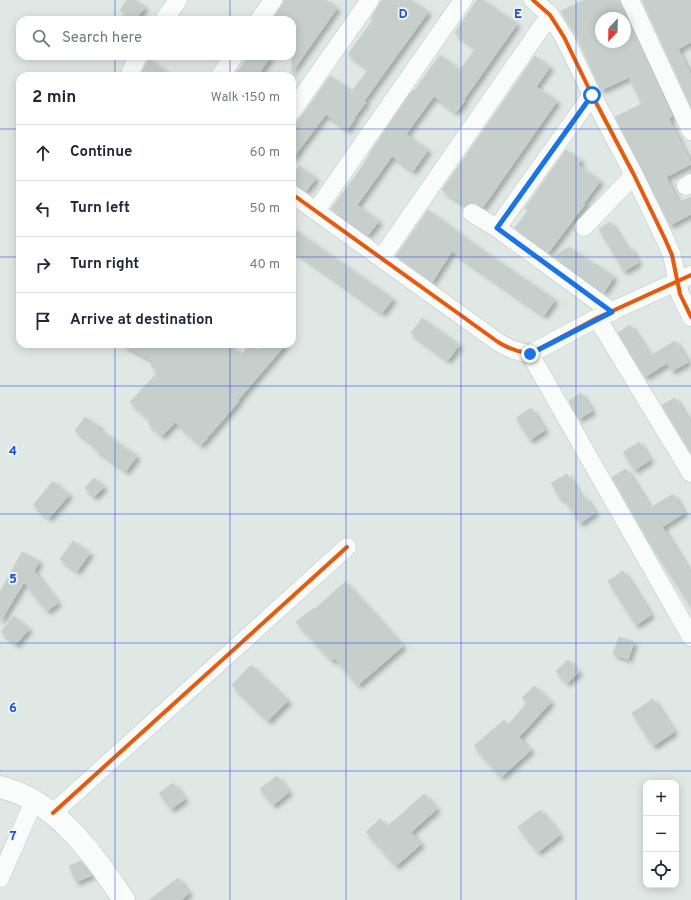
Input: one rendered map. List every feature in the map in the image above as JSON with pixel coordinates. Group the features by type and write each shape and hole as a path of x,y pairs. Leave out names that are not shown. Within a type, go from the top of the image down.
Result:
{"street":[{"path":"167,16 178,0"},
{"path":"262,16 273,0"},
{"path":"296,105 370,0"},
{"path":"316,211 463,0"},
{"path":"533,0 550,16 564,37 592,95 634,175 684,278 686,309 691,317"},
{"path":"630,0 691,130"},
{"path":"382,258 550,16"},
{"path":"131,72 136,60"},
{"path":"223,72 231,60"},
{"path":"497,228 592,95"},
{"path":"584,227 634,175"},
{"path":"296,197 498,342 509,349 519,352 530,354 605,315 684,278"},
{"path":"472,213 497,228 605,315 691,473"},
{"path":"530,354 687,617 691,637"},
{"path":"53,813 347,547"},
{"path":"0,786 34,801 53,813 83,842 124,900"},
{"path":"0,878 34,801"}],"building":[{"path":"127,0 135,0 145,7 138,16 128,16 120,10"},
{"path":"285,0 326,0 337,8 292,72 292,60 296,60 296,16 275,16"},
{"path":"382,0 411,0 428,12 364,101 366,102 347,130 326,114 296,154 296,123 330,76 352,91 369,69 348,54 373,20 371,18"},
{"path":"477,0 483,0 517,24 456,112 434,96 406,134 428,150 413,171 392,156 357,205 379,221 368,235 331,209 357,174 409,95 413,90 414,91 440,55 460,70 476,48 455,33"},
{"path":"584,0 620,0 624,12 595,12 595,48 631,48 631,28 672,116 669,118 670,122 691,164 666,177 678,202 691,197 691,214 670,225 615,117 642,104 629,77 601,90 573,28 571,28 561,11"},
{"path":"642,0 691,0 691,42 678,49 691,76 691,106"},
{"path":"535,56 550,67 536,87 557,101 483,207 473,203 465,205 442,190"},
{"path":"148,60 150,60 167,72 142,72"},
{"path":"246,60 268,60 260,72 237,72"},
{"path":"566,150 581,160 578,165 600,181 584,203 585,204 548,253 515,228 528,210 525,208"},
{"path":"299,166 316,178 306,191 296,185 296,170"},
{"path":"428,210 479,248 555,300 544,315 452,251 432,282 396,256"},
{"path":"610,222 627,249 630,247 638,263 624,271 599,229"},
{"path":"296,231 393,299 382,313 296,252"},
{"path":"569,247 614,277 604,292 554,256"},
{"path":"422,318 459,345 448,360 411,333"},
{"path":"630,325 650,356 675,341 688,362 672,371 667,363 645,377 618,333"},
{"path":"129,348 233,348 241,355 247,348 254,348 257,351 260,348 283,348 201,445 175,422 162,436 148,423 151,420 130,402 158,372 151,366 155,362"},
{"path":"581,393 592,411 579,419 569,401"},
{"path":"675,398 691,424 691,453 662,405"},
{"path":"531,408 545,430 530,440 516,418"},
{"path":"85,417 100,427 98,429 137,456 126,471 94,448 96,446 75,431"},
{"path":"639,442 650,460 635,470 623,452"},
{"path":"626,469 650,508 673,494 684,513 662,527 691,574 691,607 650,543 612,477"},
{"path":"567,474 582,498 585,497 595,513 580,523 563,497 561,499 551,483"},
{"path":"94,478 104,487 94,497 85,488"},
{"path":"53,481 69,495 49,518 33,505"},
{"path":"73,541 90,553 77,571 60,559"},
{"path":"22,552 39,561 34,571 58,603 47,611 24,582 0,622 0,592"},
{"path":"623,571 651,615 636,625 608,581"},
{"path":"345,582 403,646 358,685 335,658 332,661 296,622 314,608 315,609"},
{"path":"14,616 29,629 16,644 1,632"},
{"path":"619,637 634,642 628,659 613,654"},
{"path":"568,660 579,672 567,683 556,671"},
{"path":"251,665 288,701 268,721 232,685"},
{"path":"534,686 551,702 519,737 531,750 501,777 474,746 504,720 508,725 527,703 522,698"},
{"path":"653,699 674,732 653,746 632,713"},
{"path":"277,776 289,792 273,805 260,789"},
{"path":"173,783 185,799 171,809 159,793"},
{"path":"424,794 437,809 411,832 421,844 396,866 366,832 380,819 387,827"},
{"path":"540,810 560,835 538,852 518,827"},
{"path":"81,861 92,875 76,882 69,866"},
{"path":"178,878 189,893 181,900 149,900"}],"cycle path":[{"path":"533,0 550,15 564,37 592,95 634,175 672,255 680,294 691,317"},
{"path":"296,197 498,342 510,348 530,354 597,318 691,275"},
{"path":"53,813 347,547"}],"route":[{"path":"530,354 612,312 497,228 592,95"}]}
